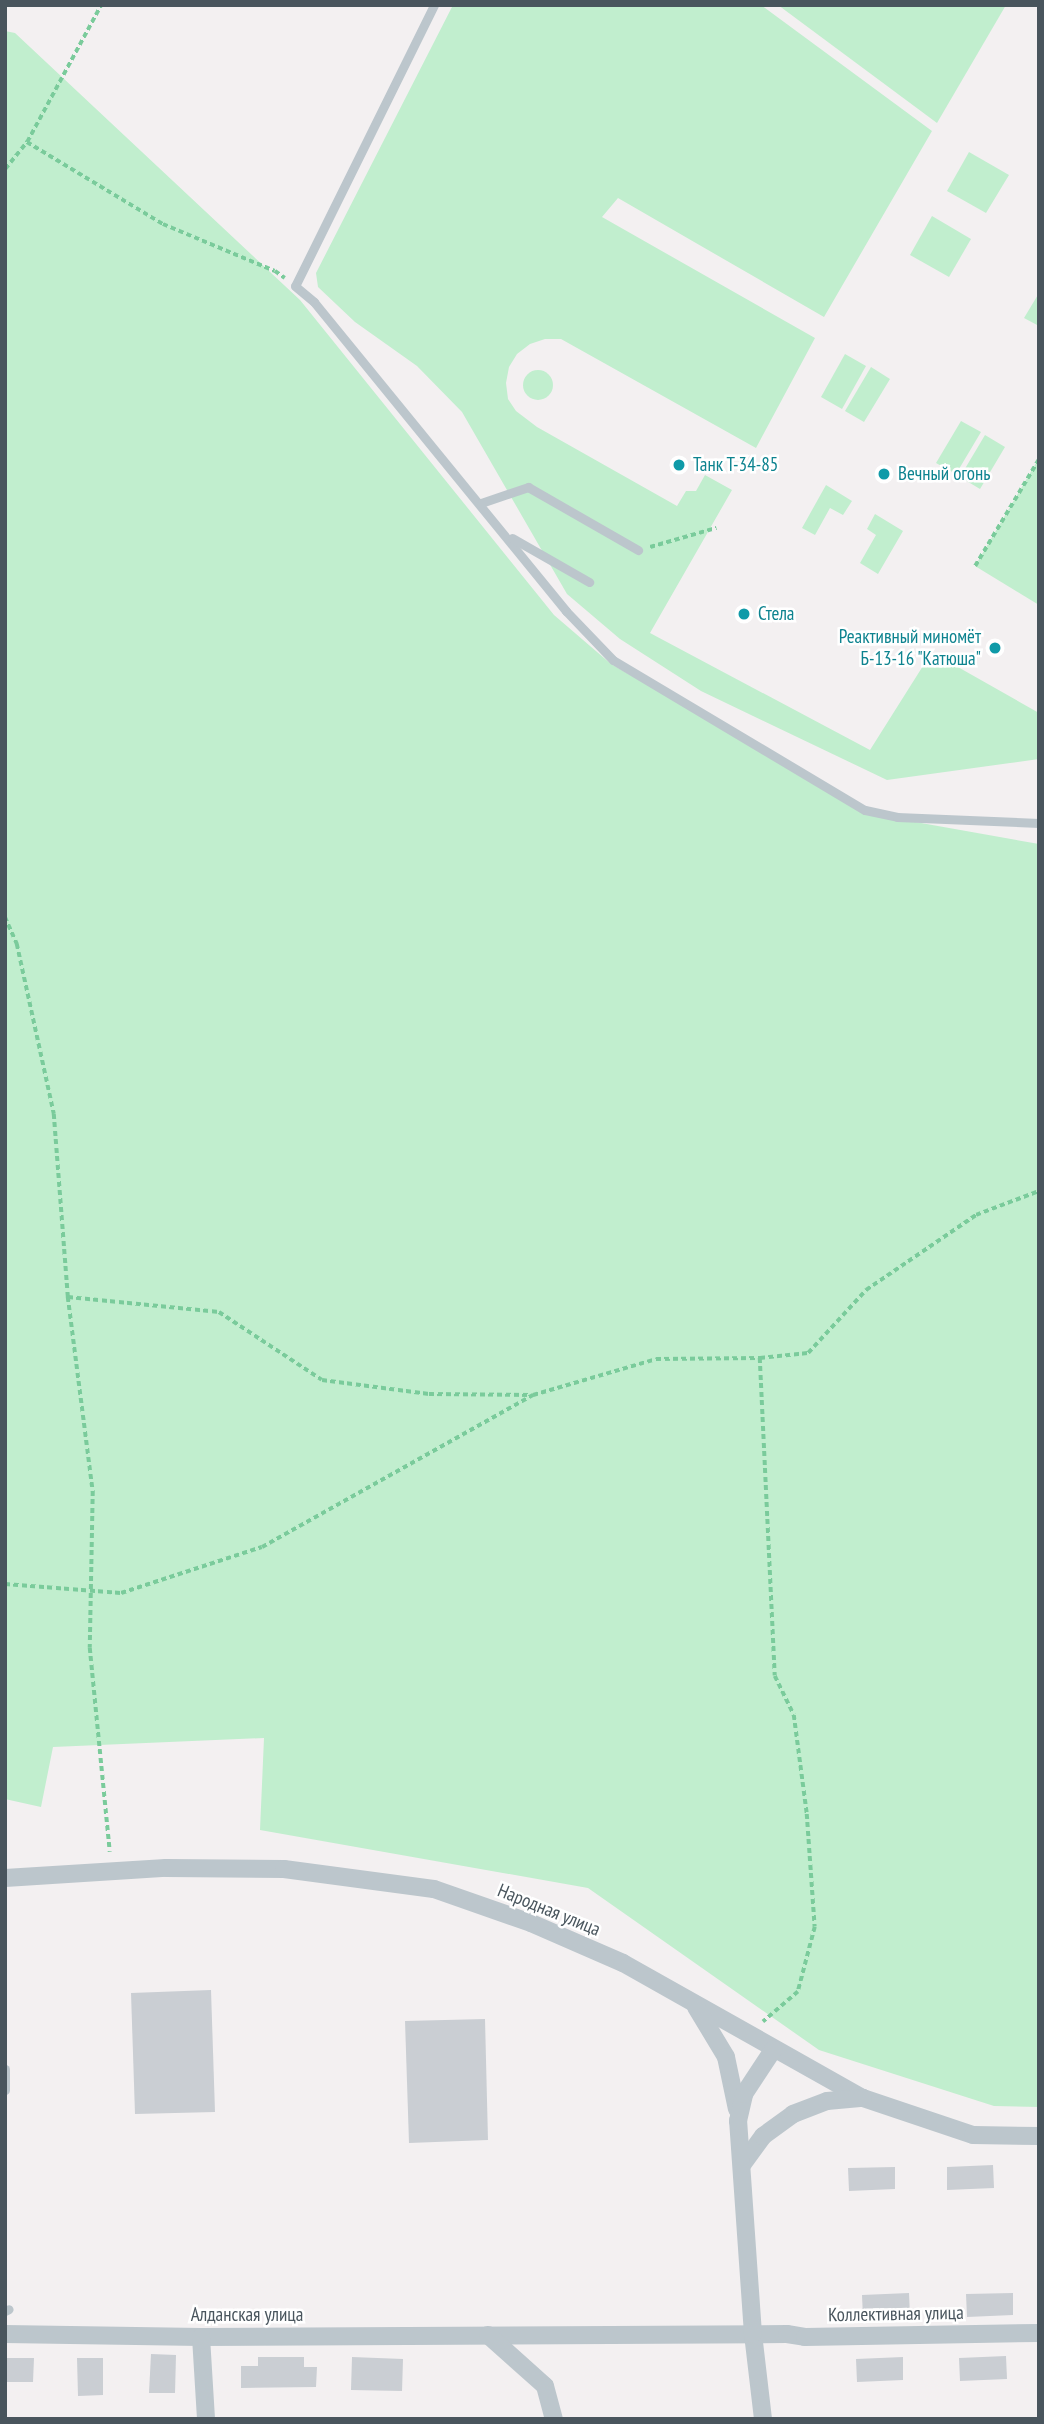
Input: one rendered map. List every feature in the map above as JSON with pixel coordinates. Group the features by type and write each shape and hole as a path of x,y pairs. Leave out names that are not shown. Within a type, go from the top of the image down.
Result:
{"street":[{"name":"Народная улица","path":"5,1878 166,1868 284,1869 434,1889 531,1923 623,1963 689,1998 773,2050 863,2098 973,2134 1039,2136"},
{"path":"689,1998 711,2028 726,2057 735,2088 753,2334 763,2419"},
{"path":"738,2121 744,2094 773,2050"},
{"path":"742,2165 763,2136 793,2114 827,2101 863,2098"},
{"name":"Коллективная улица","path":"488,2335 753,2334 805,2337 1039,2333"},
{"name":"Алданская улица","path":"5,2334 201,2337 488,2335"},
{"path":"488,2335 545,2386 554,2419"},
{"path":"201,2337 206,2419"}],"lane":[{"path":"435,5 295,286 314,302 481,503 566,611 613,660 865,810 897,817 1039,823"},
{"path":"481,503 528,487 638,551"},
{"path":"507,535 589,582"},
{"path":"5,2070 5,2090"}],"path":[{"path":"5,169 27,142 101,5"},
{"path":"27,142 163,224 275,271 295,286"},
{"path":"975,566 1039,459"},
{"path":"638,551 716,528"},
{"path":"5,918 17,944 54,1114 68,1297 93,1491 90,1648 112,1872"},
{"path":"5,1584 121,1592 262,1547 533,1395 656,1359 760,1358 808,1353 866,1290 976,1215 1039,1191"},
{"path":"68,1297 219,1312 322,1380 429,1394 533,1395"},
{"path":"748,2035 798,1992 815,1927 807,1814 794,1715 775,1676 760,1358"}],"green space":[{"path":"453,5 761,5 932,131 824,317 618,198 602,217 815,338 756,448 561,339 545,339 530,344 517,354 509,367 506,383 508,399 516,411 537,427 677,506 686,491 696,491 705,475 732,490 650,633 870,750 928,658 938,664 942,658 1039,713 1039,759 887,780 701,691 620,639 567,594 462,412 417,366 355,322 318,287 316,273"},
{"path":"778,5 1006,5 937,123"},
{"path":"5,31 15,33 300,300 554,615 611,664 876,815 1039,844 1039,2107 994,2106 819,2050 588,1888 260,1830 264,1738 53,1747 41,1807 5,1799"},
{"path":"969,152 1009,175 986,213 947,191"},
{"path":"932,216 971,239 949,277 910,255"},
{"path":"1039,293 1039,326 1024,318"},
{"path":"845,354 866,366 842,409 821,397"},
{"path":"871,367 890,379 864,422 845,411"},
{"path":"538,370 549,374 553,385 549,396 538,400 527,396 523,385 527,374"},
{"path":"961,421 981,432 956,474 936,463"},
{"path":"985,435 1005,447 980,489 960,477"},
{"path":"1039,458 1039,605 975,566"},
{"path":"826,485 852,501 843,515 830,508 815,535 802,528"},
{"path":"875,514 903,531 878,574 860,563 876,535 867,529"}],"building":[{"path":"211,1990 215,2112 135,2114 131,1993"},
{"path":"485,2019 488,2140 409,2143 405,2021"},
{"path":"993,2165 994,2188 947,2190 947,2167"},
{"path":"895,2167 895,2189 849,2191 848,2168"},
{"path":"909,2293 910,2316 863,2318 862,2295"},
{"path":"1013,2293 1013,2315 967,2317 966,2294"},
{"path":"151,2354 176,2355 175,2393 149,2393"},
{"path":"1006,2356 1007,2379 960,2381 959,2358"},
{"path":"258,2357 304,2357 304,2367 317,2367 316,2387 241,2388 241,2366 258,2366"},
{"path":"352,2357 403,2359 402,2391 351,2390"},
{"path":"903,2357 903,2380 857,2382 856,2359"},
{"path":"5,2358 34,2358 33,2382 5,2382"},
{"path":"77,2358 103,2358 103,2395 78,2396"}],"place":[{"name":"Танк Т-34-85","path":"679,465"},
{"name":"Вечный огонь","path":"884,474"},
{"name":"Стела","path":"744,614"},
{"name":"Реактивный миномёт Б-13-16 \"Катюша\"","path":"995,648"}]}
